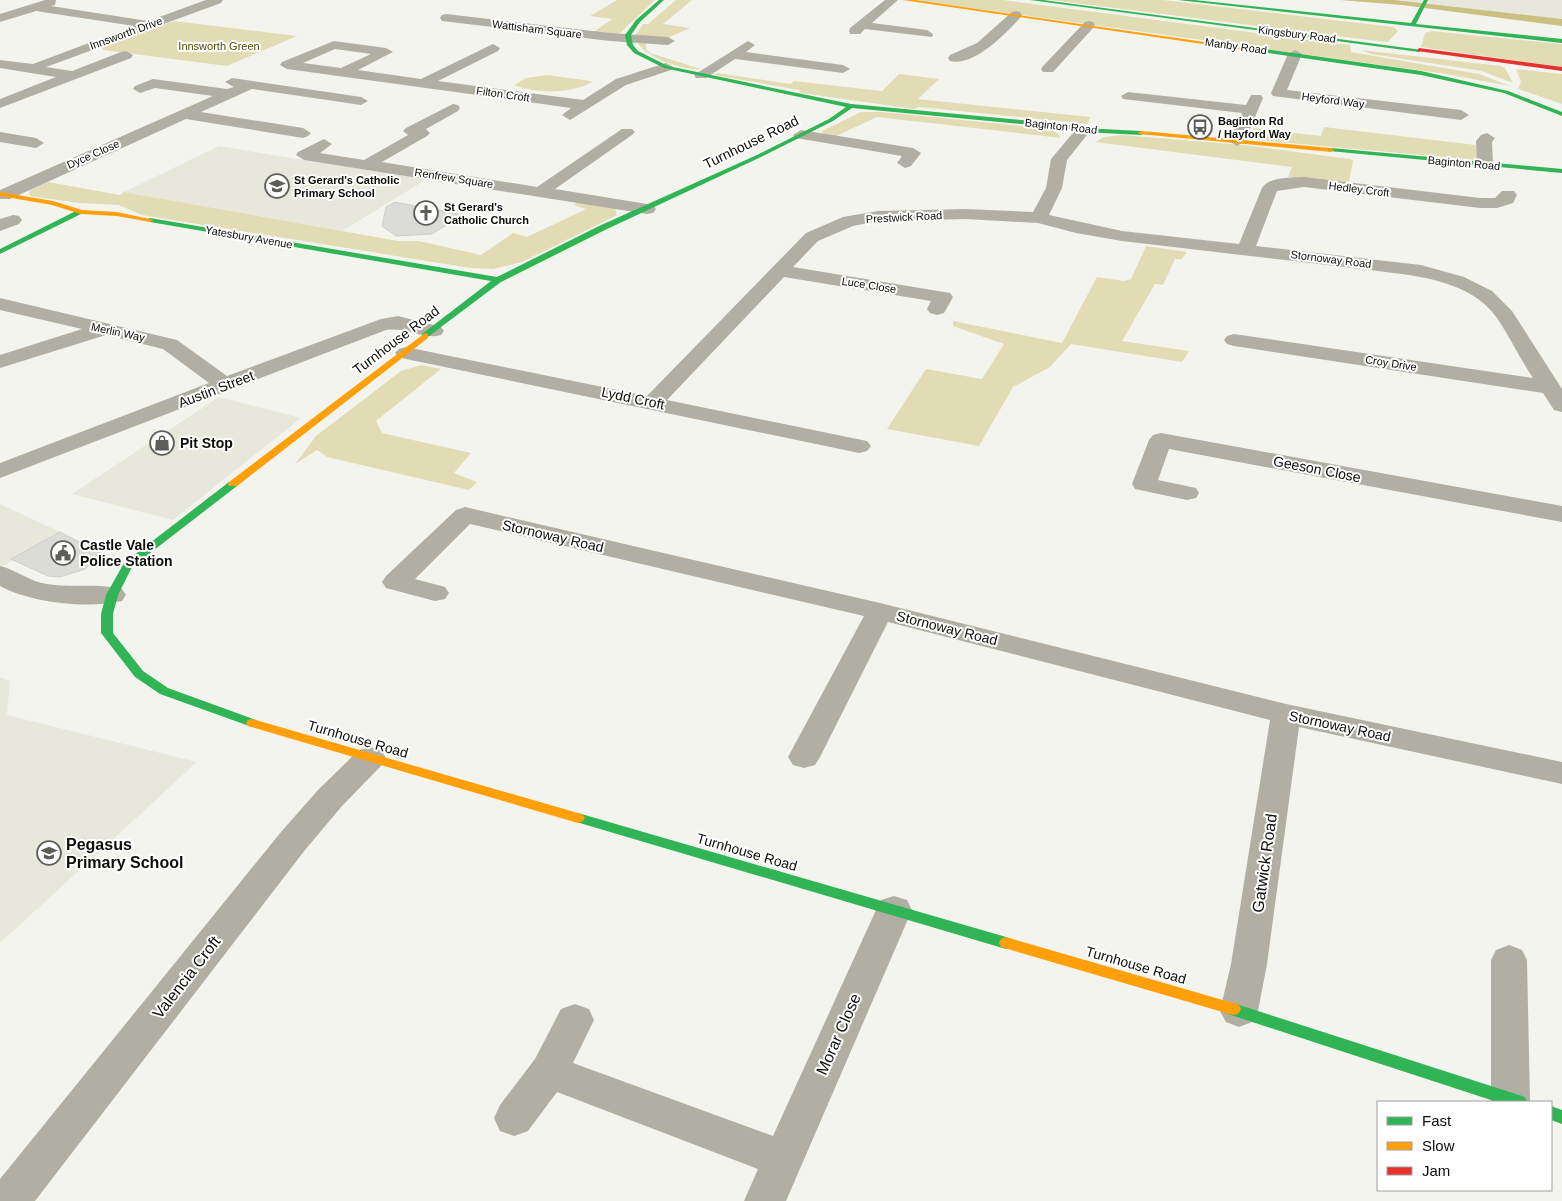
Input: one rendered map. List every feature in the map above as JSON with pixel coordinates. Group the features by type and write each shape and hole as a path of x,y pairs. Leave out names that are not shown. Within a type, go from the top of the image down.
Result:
{"main road":[{"path":"628,38 638,21 662,0"},
{"name":"Manby Road","path":"905,0 1295,54 1449,78 1506,92 1562,114"},
{"name":"Kingsbury Road","path":"1032,0 1562,69"},
{"name":"Kingsbury Road","path":"1180,0 1562,41"},
{"path":"1405,48 1413,25 1424,4"},
{"name":"Baginton Road","path":"628,38 636,52 666,67 851,106 1063,126 1082,130 1237,141 1562,171"},
{"name":"Turnhouse Road","path":"851,106 831,120 801,135 648,209 602,228 498,280 406,353 128,565 112,595 107,614 107,633 139,674 164,691 238,720 1239,1011 1515,1101"},
{"name":"Yatesbury Avenue","path":"2,195 52,203 81,212 117,214 498,280"},
{"path":"0,252 81,212"}],"street":[{"path":"0,18 57,0"},
{"name":"Innsworth Drive","path":"36,68 48,61 217,0"},
{"path":"892,0 858,28 927,34"},
{"path":"35,7 149,25"},
{"path":"973,60 951,58 974,52 982,47 1016,15"},
{"name":"Wattisham Square","path":"446,18 628,38"},
{"path":"1048,69 1089,25"},
{"path":"655,50 668,40 681,34"},
{"path":"628,38 668,40"},
{"path":"701,75 755,40"},
{"path":"309,42 386,52 342,73"},
{"name":"Filton Croft","path":"334,45 282,67 342,73 585,106"},
{"path":"421,84 493,48"},
{"name":"Heyford Way","path":"1295,54 1278,93 1429,108 1461,115"},
{"name":"Innsworth Drive","path":"0,104 126,55"},
{"path":"734,55 843,69"},
{"path":"0,64 73,75"},
{"path":"562,120 630,77 666,67"},
{"path":"140,89 153,83 231,88"},
{"name":"Dyce Close","path":"2,195 183,114 231,88 249,85 361,101"},
{"path":"1127,96 1185,106 1212,113"},
{"path":"1147,106 1253,104 1237,141"},
{"path":"366,164 422,133 411,131 453,108"},
{"path":"183,114 303,133"},
{"path":"1039,218 1054,188 1059,160 1082,130"},
{"path":"542,191 627,132"},
{"path":"801,135 913,153 905,163"},
{"path":"0,137 36,143"},
{"path":"1485,165 1484,141 1487,138"},
{"name":"Renfrew Square","path":"324,144 304,155 648,209"},
{"name":"Hedley Croft","path":"1246,249 1270,188 1279,184 1304,182 1480,203 1497,203 1507,199 1508,195"},
{"name":"Prestwick Road","path":"653,402 812,237 849,221 878,216 966,214 1039,218"},
{"name":"Stornoway Road","path":"1039,218 1076,228 1122,236 1246,249 1412,270 1457,281 1485,295 1506,316 1524,350 1562,405"},
{"name":"Luce Close","path":"780,270 944,297 937,309"},
{"name":"Merlin Way","path":"0,304 170,344 225,385"},
{"name":"Austin Street","path":"0,471 381,325 398,322 434,331"},
{"path":"0,362 104,330"},
{"name":"Croy Drive","path":"1233,340 1548,387"},
{"name":"Lydd Croft","path":"406,353 653,402 859,446"},
{"name":"Geeson Close","path":"1187,493 1144,484 1161,440 1562,514"},
{"name":"Stornoway Road","path":"435,593 396,582 466,515 880,610 1286,714 1562,773"},
{"path":"0,574 24,587 42,591 67,594 112,595"},
{"path":"804,757 880,610"},
{"name":"Gatwick Road","path":"1239,1011 1249,964 1286,714"},
{"name":"Valencia Croft","path":"9,1201 293,841 330,798 370,758"},
{"name":"Morar Close","path":"766,1201 782,1159 894,910"},
{"path":"1508,960 1515,1101"},
{"path":"514,1118 549,1071 576,1020"},
{"path":"549,1071 782,1159"}],"shaded area":[{"path":"1340,0 1394,0 1562,19 1562,26 1402,5"},
{"path":"1394,0 1562,0 1562,19 1442,7"},
{"name":"St Gerard's Catholic Primary School","path":"219,146 427,179 342,231 124,192"},
{"path":"219,397 301,418 173,520 72,494"},
{"path":"0,504 60,532 0,568"},
{"name":"Pegasus Primary School","path":"0,677 10,681 7,715 197,762 0,943"}],"green space":[{"path":"617,0 655,0 618,35 591,34 612,19 590,16"},
{"path":"676,0 692,0 663,24 690,28 665,39 635,36 643,24 648,24"},
{"path":"913,0 1003,0 1350,45 1351,52 1479,74 1510,86 1446,74"},
{"path":"1051,0 1163,0 1394,27 1398,31 1388,42"},
{"name":"Innsworth Green","path":"174,21 297,36 227,66 103,50 102,46"},
{"path":"1431,31 1562,44 1562,67 1421,47 1425,33"},
{"path":"638,42 646,43 646,49 650,53 701,69 686,68 665,62 647,53"},
{"path":"1361,50 1501,66 1505,68 1513,83 1482,71 1371,54"},
{"path":"1516,69 1562,74 1562,104 1518,89 1521,82"},
{"path":"717,73 791,84 794,81 882,91 899,74 939,79 918,99 1090,117 1088,124 919,107 914,109 801,93 799,90 714,75"},
{"path":"547,75 592,82 564,91 533,90 514,85 526,78"},
{"path":"861,112 881,112 1042,128 1056,132 1061,138 877,117 832,138 822,133 822,131"},
{"path":"1324,127 1476,145 1477,160 1249,138 1254,128 1321,136"},
{"path":"1122,135 1243,145 1350,159 1353,161 1349,182 1288,177 1292,167 1095,142 1104,137"},
{"path":"48,182 120,195 124,192 398,241 419,241 481,255 513,233 527,237 586,209 574,205 577,202 615,208 617,215 522,262 493,269 470,268 142,215 119,205 79,203 30,196 29,191"},
{"path":"1146,246 1187,252 1182,259 1175,259 1163,285 1155,284 1122,341 1189,351 1182,362 1071,344 1050,367 1013,387 979,446 887,429 926,369 982,379 1004,344 953,326 953,321 1062,343 1097,277 1124,281 1131,279"},
{"path":"421,365 441,369 376,421 382,433 471,453 454,473 477,482 469,490 327,457 317,450 295,464 316,436 401,371"}],"building":[{"name":"St Gerard's Catholic Church","path":"395,202 463,215 432,234 396,236 382,226 386,207"},
{"name":"Castle Vale Police Station","path":"60,532 103,554 85,569 60,577 48,576 11,559"}],"traffic: fast":[{"path":"662,0 638,21 628,35 630,45 636,52 666,67 851,106 1063,126 1083,130 1141,133"},
{"path":"1032,0 1419,50"},
{"path":"1180,0 1562,41"},
{"path":"1413,25 1426,0"},
{"path":"1250,49 1421,73 1506,92 1562,114"},
{"path":"425,336 498,280 602,228 759,156 831,120 851,106"},
{"path":"1331,150 1562,171"},
{"path":"0,252 81,212"},
{"path":"150,220 498,280"},
{"path":"233,484 128,565 112,595 107,614 107,633 139,674 164,691 252,723"},
{"path":"578,818 1006,943"},
{"path":"1233,1009 1516,1101"},
{"path":"1552,1113 1562,1117"}],"traffic: slow":[{"path":"905,0 1250,49"},
{"path":"1141,133 1331,150"},
{"path":"0,194 53,203 81,212 117,214 150,220"},
{"path":"233,484 425,336"},
{"path":"252,723 578,818"},
{"path":"1006,943 1233,1009"}],"traffic: jam":[{"path":"1419,50 1562,69"}],"place":[{"name":"Baginton Rd / Hayford Way","path":"1200,127"},
{"name":"St Gerard's Catholic Primary School","path":"277,186"},
{"name":"St Gerard's Catholic Church","path":"426,213"},
{"name":"Pit Stop","path":"162,443"},
{"name":"Castle Vale Police Station","path":"63,553"},
{"name":"Pegasus Primary School","path":"49,853"}]}
